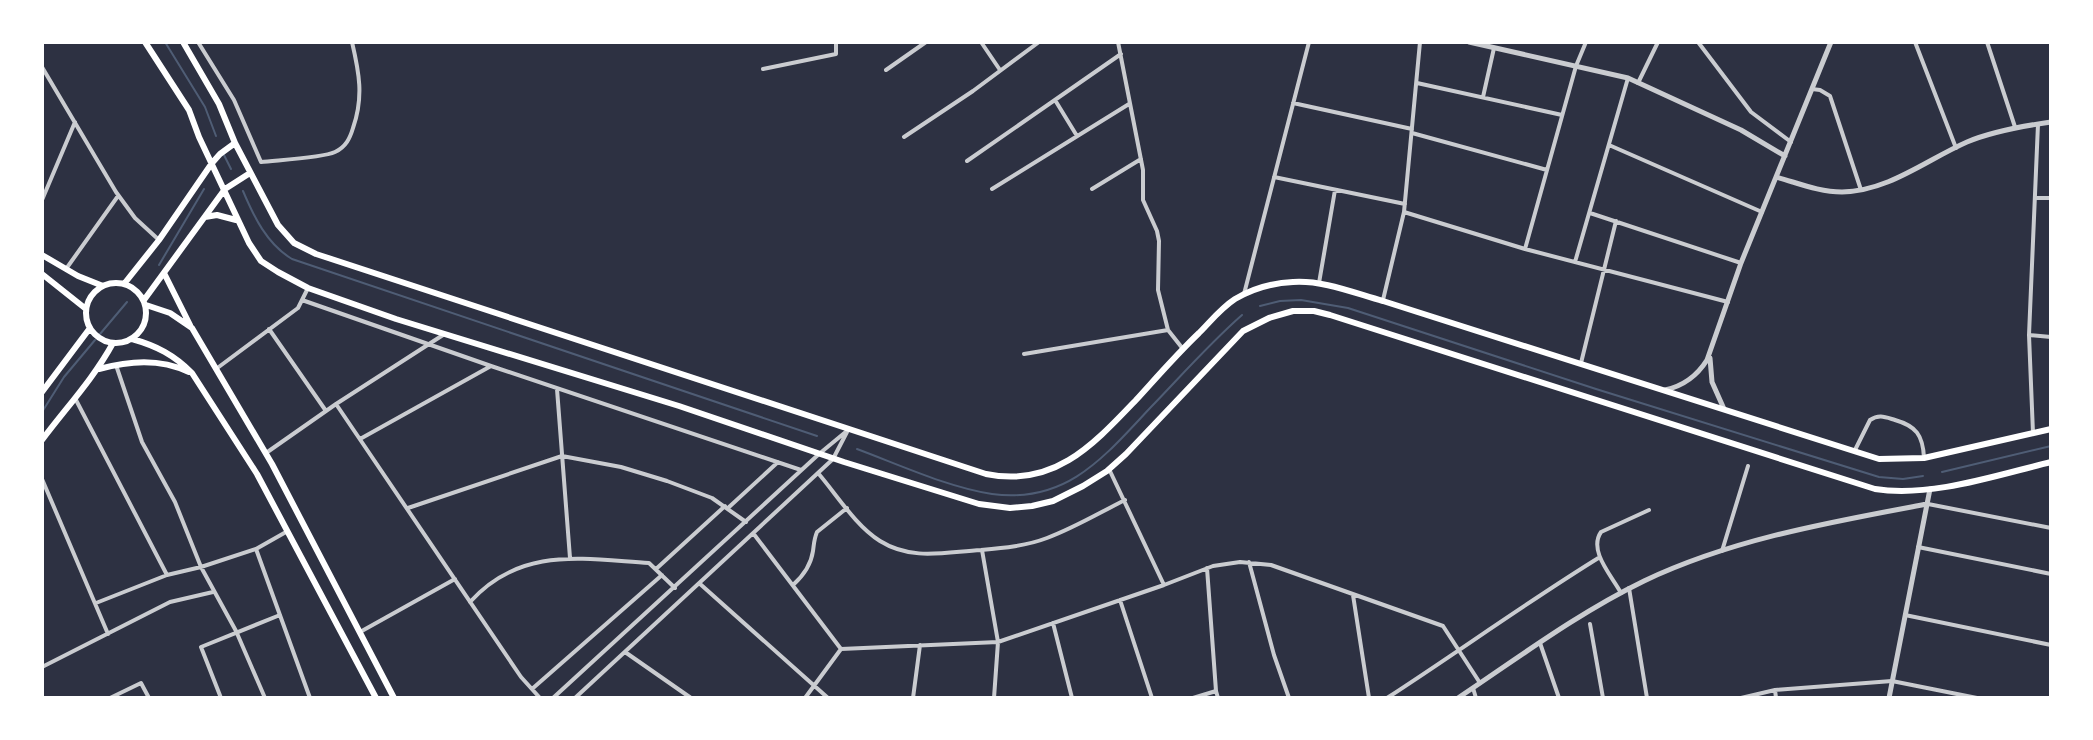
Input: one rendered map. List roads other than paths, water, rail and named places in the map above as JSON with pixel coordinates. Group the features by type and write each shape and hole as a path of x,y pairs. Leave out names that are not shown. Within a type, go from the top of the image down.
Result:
{"main road":[{"path":"145,42 189,110 237,221 261,261 278,272 308,288 443,335 679,406 833,459 969,501 999,507 1032,506 1053,501 1083,486 1109,469 1138,442 1243,331 1269,318 1306,311 1344,319 1875,489 1930,489 2051,462"},
{"path":"183,42 219,104 273,218 294,243 309,251 986,474 1011,477 1038,474 1065,463 1093,444 1228,304 1244,294 1285,283 1319,283 1383,301 1879,459 1924,458 2051,429"},
{"path":"124,284 159,240 212,163 235,143"},
{"path":"192,328 170,313 145,302 134,288 124,284 103,286 89,300 86,309 90,328 104,341 123,343 132,339 144,325 147,315 145,302 164,273 225,189 250,173"},
{"path":"205,217 217,215 237,221"},
{"path":"42,255 78,276 103,286"},
{"path":"164,273 192,328 266,453 394,698"},
{"path":"42,274 86,309"},
{"path":"42,391 90,328"},
{"path":"132,339 164,350 192,373 257,474 376,698"},
{"path":"42,440 99,369 113,343"},
{"path":"99,369 134,362 156,362 192,373"}],"street":[{"path":"198,42 234,100 261,162 330,154 345,145 357,116 361,96 352,42"},
{"path":"763,69 836,54 836,42"},
{"path":"886,70 926,42"},
{"path":"981,42 1001,70"},
{"path":"904,137 1039,42"},
{"path":"1118,42 1141,159 1143,200 1159,241 1157,283 1168,330 1183,349"},
{"path":"1244,294 1309,42"},
{"path":"1383,301 1404,212 1420,42"},
{"path":"1469,42 1628,78 1741,130 1785,156"},
{"path":"1525,249 1576,66 1586,42"},
{"path":"1638,83 1658,42"},
{"path":"1698,42 1751,112 1791,142"},
{"path":"1662,390 1681,385 1694,376 1710,353 1741,263 1830,44 1822,42"},
{"path":"1915,42 1956,148"},
{"path":"1987,42 2015,127"},
{"path":"1483,97 1494,48"},
{"path":"967,161 1121,54"},
{"path":"42,67 118,195 135,218 159,240"},
{"path":"1575,262 1628,78"},
{"path":"1417,83 1562,115"},
{"path":"1812,89 1830,96 1861,190"},
{"path":"1055,100 1078,136"},
{"path":"992,189 1130,103"},
{"path":"1293,103 1412,131 1547,170"},
{"path":"42,200 75,122"},
{"path":"1776,177 1822,190 1861,190 1888,182 1969,141 2015,127 2051,122"},
{"path":"2033,433 2029,335 2038,124"},
{"path":"1609,145 1762,212"},
{"path":"1092,189 1141,159"},
{"path":"1274,177 1405,204"},
{"path":"1319,283 1335,190"},
{"path":"66,269 118,195"},
{"path":"2035,198 2051,198"},
{"path":"1404,212 1525,249 1728,302"},
{"path":"1590,213 1741,263"},
{"path":"1581,364 1616,221"},
{"path":"216,369 298,308 308,288"},
{"path":"302,300 801,470"},
{"path":"269,329 326,411"},
{"path":"1024,354 1168,330"},
{"path":"266,453 443,335"},
{"path":"2029,335 2051,337"},
{"path":"1710,353 1712,382 1725,411"},
{"path":"116,365 142,442 175,502 201,567 236,631 265,698"},
{"path":"360,439 491,366"},
{"path":"557,388 570,558"},
{"path":"74,397 167,575"},
{"path":"336,404 521,677 540,698"},
{"path":"1854,451 1870,420 1881,416 1910,424 1920,440 1924,458"},
{"path":"553,698 848,430"},
{"path":"575,698 833,459 848,430"},
{"path":"408,508 562,456 644,474 701,493 746,522"},
{"path":"656,569 778,462"},
{"path":"1722,551 1748,466"},
{"path":"1109,469 1164,585"},
{"path":"818,473 874,537 905,552 931,555 1014,547 1039,541 1125,500"},
{"path":"42,479 108,634"},
{"path":"1889,698 1930,489"},
{"path":"1458,698 1590,610 1629,588 1722,551 1817,525 1927,504 2051,528"},
{"path":"793,585 808,567 817,532 847,508"},
{"path":"1621,593 1600,557 1596,543 1601,532 1649,510"},
{"path":"96,603 167,575 256,549 288,531"},
{"path":"753,533 841,649"},
{"path":"1918,547 2051,574"},
{"path":"256,549 310,698"},
{"path":"982,550 998,642 994,698"},
{"path":"1387,698 1533,598 1600,557"},
{"path":"470,602 484,588 510,571 538,561 570,558 649,563 675,588"},
{"path":"841,649 998,642 1207,568 1231,562 1249,562 1271,565 1443,626 1480,683"},
{"path":"1249,562 1289,698"},
{"path":"1207,568 1218,698"},
{"path":"532,689 662,575"},
{"path":"360,632 455,579"},
{"path":"699,583 828,698"},
{"path":"1629,588 1647,698"},
{"path":"42,667 170,602 213,592"},
{"path":"1353,595 1369,698"},
{"path":"1120,600 1152,698"},
{"path":"221,698 201,647 280,615"},
{"path":"1905,615 2051,645"},
{"path":"1053,623 1072,698"},
{"path":"1590,624 1603,698"},
{"path":"1540,643 1559,698"},
{"path":"913,698 920,645"},
{"path":"805,698 841,649"},
{"path":"625,652 691,698"},
{"path":"1741,698 1775,690 1892,681 1977,698"},
{"path":"110,698 141,683 149,698"},
{"path":"1473,688 1476,698"},
{"path":"1775,690 1776,698"},
{"path":"1193,698 1216,691"}],"waterway":[{"path":"165,42 205,107 216,136"},
{"path":"224,155 231,169"},
{"path":"159,265 204,189"},
{"path":"243,191 268,238 292,259 817,436"},
{"path":"1260,306 1301,300 1348,308 1879,477 1903,479 1923,476"},
{"path":"100,334 127,302"},
{"path":"857,449 975,491 1018,495 1042,492 1063,484 1100,459 1242,315"},
{"path":"42,412 64,377 95,340"},
{"path":"1942,472 2051,446"}]}
